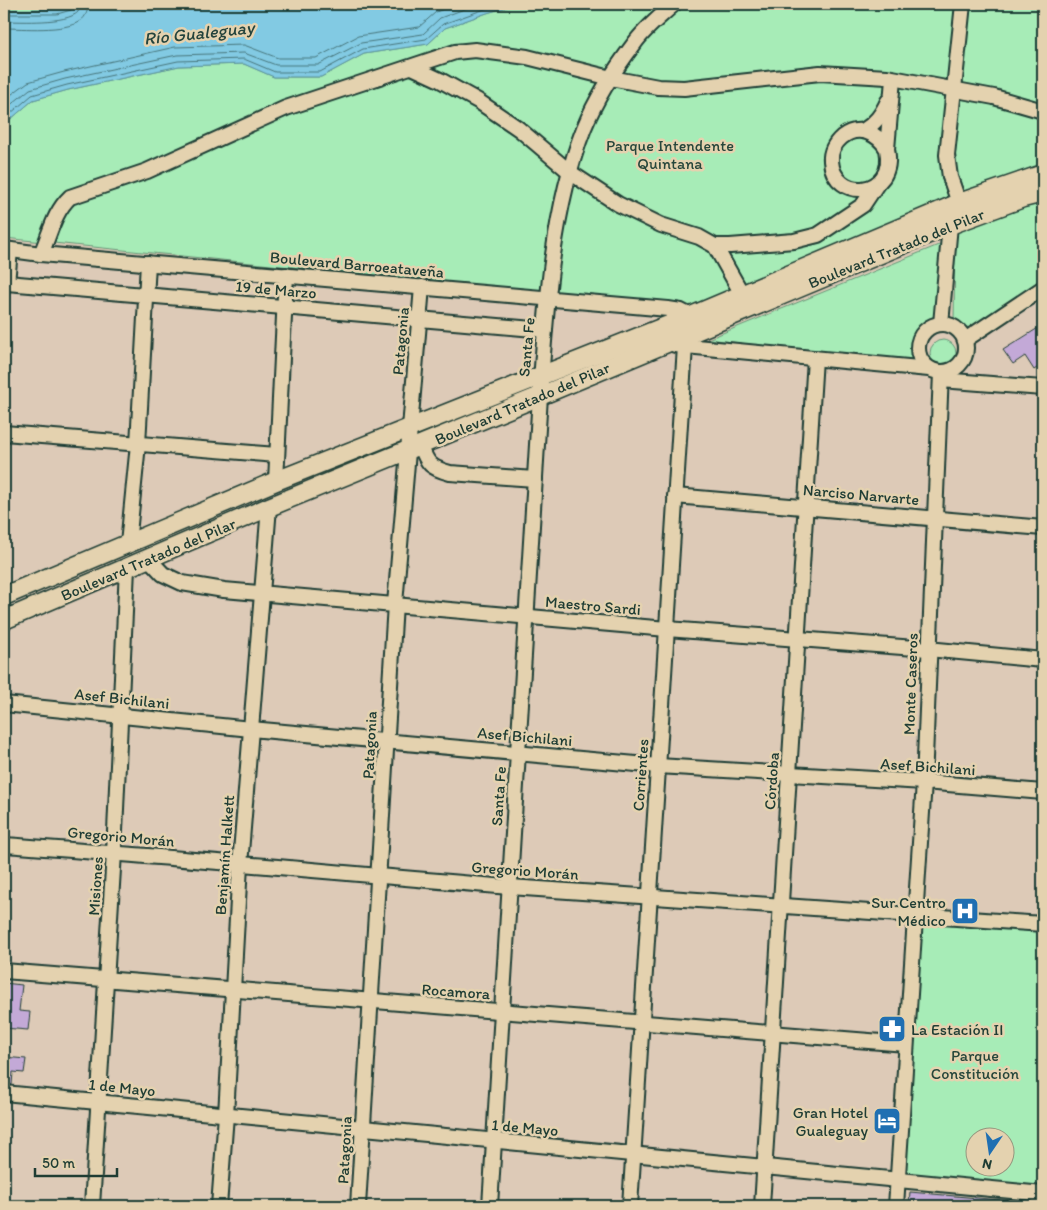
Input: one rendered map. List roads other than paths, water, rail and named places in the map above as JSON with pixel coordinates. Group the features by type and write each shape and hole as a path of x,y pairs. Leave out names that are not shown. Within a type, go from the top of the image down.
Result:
{"main road":[{"name":"Boulevard Tratado del Pilar","path":"4,620 269,507 540,396 603,361 746,301 959,203 1043,174"},
{"name":"Boulevard Tratado del Pilar","path":"746,301 1023,198 1043,193"},
{"name":"Boulevard Tratado del Pilar","path":"4,596 276,481 542,376 665,344 694,323"}],"street":[{"name":"Santa Fe","path":"490,1206 540,396 548,298 562,209 584,128 611,78 635,42 674,4"},
{"path":"941,324 950,225 959,203 950,177 947,154 963,4"},
{"path":"41,254 57,214 70,197 147,171 286,108 455,52 475,50 527,56 611,78 658,87 684,88 820,73 892,85 954,90 994,96 1043,111"},
{"path":"412,67 478,101 520,129 571,172 618,204 661,225 699,237 715,246 802,239 818,235 863,205 884,177 888,168 887,149 892,85"},
{"path":"849,215 854,202 854,192 835,175 831,158 833,149 845,135 863,131 873,125 883,113 892,85"},
{"path":"863,131 878,137 887,149"},
{"path":"849,187 869,188 877,184"},
{"path":"715,246 746,301"},
{"path":"5,284 7,249"},
{"name":"Boulevard Barroeataveña","path":"7,249 41,254 668,309 681,311 694,323"},
{"path":"128,544 138,444 148,263"},
{"path":"276,481 286,275"},
{"name":"19 de Marzo","path":"5,284 545,330"},
{"name":"Patagonia","path":"358,1206 395,604 414,448 410,428 422,287"},
{"path":"965,340 1043,288"},
{"path":"941,324 954,327 961,332 967,348 966,356 962,363 949,372 937,374 921,359 919,344 924,332 932,326 941,324"},
{"path":"665,344 815,358 1043,388"},
{"name":"Corrientes","path":"630,1206 685,346"},
{"name":"Córdoba","path":"762,1206 815,358"},
{"name":"Monte Caseros","path":"896,1206 924,782 928,649 935,518 937,374"},
{"path":"4,433 277,455"},
{"path":"414,448 438,470 450,473 535,478"},
{"name":"Narciso Narvarte","path":"675,496 1043,528"},
{"name":"Benjamín Halkett","path":"219,1206 240,864 269,507"},
{"name":"Maestro Sardi","path":"148,558 163,574 182,582 224,590 1043,660"},
{"name":"Misiones","path":"92,1206 114,853 127,568"},
{"name":"Asef Bichilani","path":"4,704 386,742 658,766 924,782 1043,792"},
{"name":"Gregorio Morán","path":"4,845 510,887 1043,924"},
{"name":"Rocamora","path":"4,971 906,1044"},
{"name":"1 de Mayo","path":"4,1094 898,1181 1040,1198"}],"water":[{"name":"Río Gualeguay","path":"81,4 517,4 445,28 428,44 364,54 321,77 274,77 244,64 179,66 68,90 33,100 11,119 4,119 4,10 57,9"}],"place":[{"name":"Sur Centro Médico","path":"965,911"},
{"name":"La Estación II","path":"892,1029"},
{"name":"Gran Hotel Gualeguay","path":"887,1121"}],"park label":[{"name":"Parque Intendente Quintana","path":"670,154"},
{"name":"Parque Constitución","path":"975,1064"}]}
